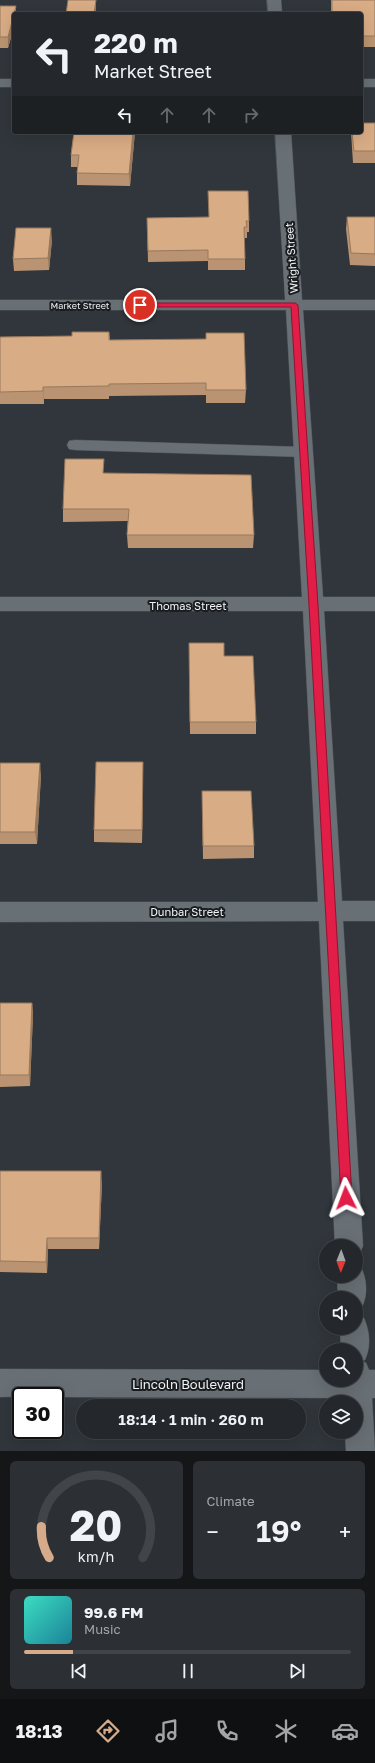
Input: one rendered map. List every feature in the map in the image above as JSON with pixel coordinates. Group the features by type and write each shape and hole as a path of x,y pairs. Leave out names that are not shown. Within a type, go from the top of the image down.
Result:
{"street":[{"path":"274,0 275,12"},
{"path":"0,82 12,82"},
{"path":"363,83 375,83"},
{"name":"Wright Street","path":"283,134 314,605 349,1239"},
{"name":"Market Street","path":"0,305 375,305"},
{"name":"Thomas Street","path":"0,604 375,604"},
{"name":"Dunbar Street","path":"0,912 375,911"},
{"name":"Lincoln Boulevard","path":"0,1383 319,1380"},
{"path":"361,1451 363,1387"}],"lane":[{"path":"75,445 304,452"}],"building":[{"path":"68,0 96,0 94,12 66,12"},
{"path":"332,0 375,0 375,36 363,36 363,12 332,12"},
{"path":"0,6 16,6 14,12 12,12 12,22 8,37 0,37"},
{"path":"363,123 375,123 375,151 354,151 352,134 363,134"},
{"path":"74,134 133,134 129,174 77,173 79,155 71,155"},
{"path":"208,191 248,191 249,221 246,221 247,227 244,227 245,259 208,259 208,250 148,251 147,218 209,217"},
{"path":"347,217 375,217 375,254 351,253"},
{"path":"16,228 51,228 48,258 13,259"},
{"path":"72,332 109,332 109,340 206,339 206,333 244,333 246,390 206,390 206,383 109,384 109,386 43,387 43,391 0,392 0,337 72,336"},
{"path":"65,459 104,459 103,473 251,475 254,535 127,535 129,509 63,509"},
{"path":"189,643 224,643 224,656 253,656 256,722 190,722"},
{"path":"96,762 143,762 142,830 94,830"},
{"path":"0,763 40,763 35,832 0,832"},
{"path":"202,791 251,791 254,846 203,846"},
{"path":"0,1003 32,1003 29,1075 0,1075"},
{"path":"0,1171 101,1171 99,1238 47,1238 46,1262 0,1261"}],"route":[{"path":"140,305 295,305 314,605 346,1198"}]}
